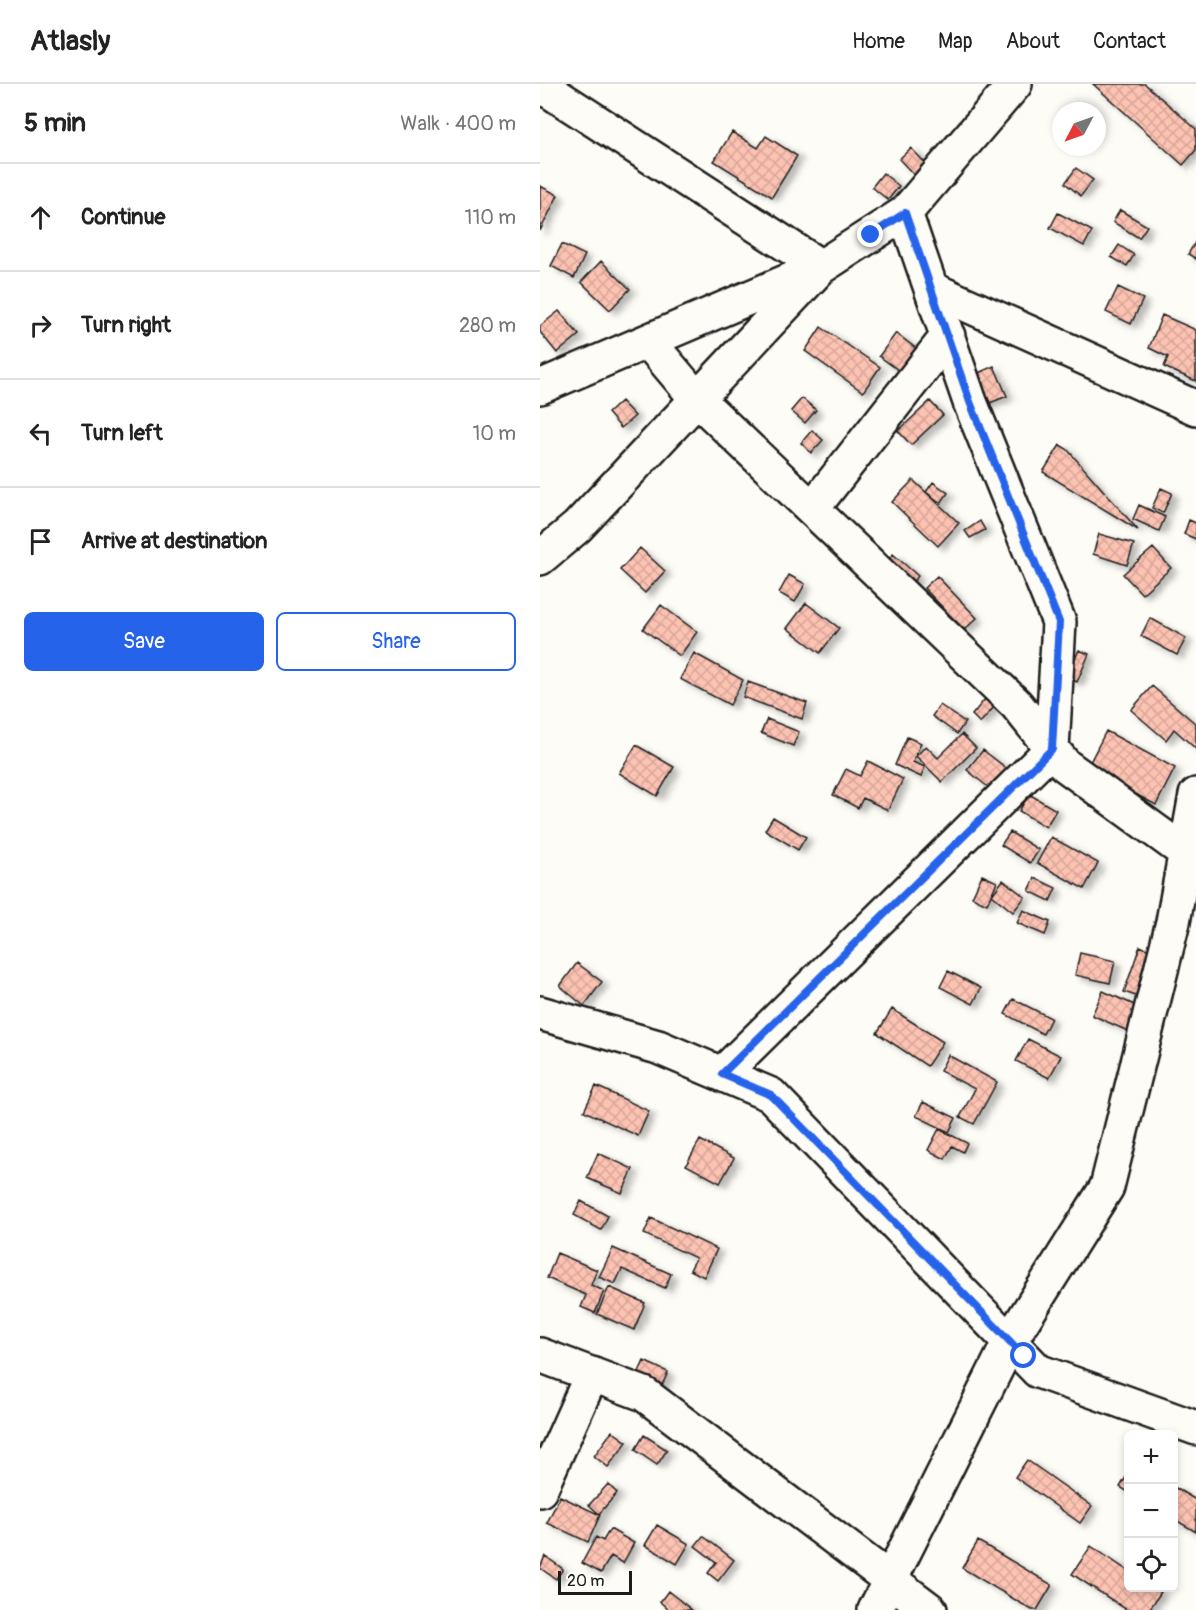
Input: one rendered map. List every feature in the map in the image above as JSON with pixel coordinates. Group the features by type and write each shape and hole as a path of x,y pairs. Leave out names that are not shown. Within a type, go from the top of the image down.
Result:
{"street":[{"path":"540,387 821,267 905,213 1016,84"},
{"path":"540,85 821,267"},
{"path":"722,1074 1052,749 1059,622 970,402 905,213"},
{"path":"540,558 577,527 821,267"},
{"path":"932,289 1196,408"},
{"path":"812,509 948,336"},
{"path":"648,341 696,398 1016,704 1065,765 1186,853"},
{"path":"875,1610 1010,1341 1107,1187 1173,922 1196,795"},
{"path":"540,1013 658,1047 771,1095 1038,1371 1196,1428"},
{"path":"540,1355 644,1394 930,1610"},
{"path":"540,1490 592,1374"}],"building":[{"path":"1093,84 1145,84 1196,129 1196,150 1183,165"},
{"path":"732,132 758,148 766,136 797,156 772,197 714,161"},
{"path":"911,148 926,164 914,175 899,159"},
{"path":"1076,168 1093,180 1081,196 1065,183"},
{"path":"883,173 899,186 888,200 872,187"},
{"path":"540,186 558,195 540,231"},
{"path":"1120,210 1147,226 1139,238 1113,222"},
{"path":"1058,213 1092,231 1084,246 1050,228"},
{"path":"1196,241 1196,259 1188,254"},
{"path":"562,244 585,255 574,278 551,266"},
{"path":"1119,245 1134,255 1127,266 1111,257"},
{"path":"601,261 630,289 610,310 581,282"},
{"path":"1118,287 1143,299 1131,324 1106,312"},
{"path":"559,311 579,335 557,353 540,332 540,326"},
{"path":"1162,315 1196,330 1196,381 1164,367 1168,357 1149,348"},
{"path":"821,327 880,367 863,392 805,351"},
{"path":"896,333 918,350 901,372 879,356"},
{"path":"994,366 1007,396 980,407 967,378"},
{"path":"802,398 816,410 805,423 791,411"},
{"path":"621,401 635,416 621,428 608,413"},
{"path":"930,401 943,415 911,445 898,431"},
{"path":"812,430 823,440 811,453 801,443"},
{"path":"1060,445 1067,449 1138,530 1043,472"},
{"path":"913,480 959,523 938,546 892,502"},
{"path":"933,482 948,493 941,503 926,492"},
{"path":"1161,488 1172,493 1163,513 1152,508"},
{"path":"1139,505 1165,517 1159,531 1133,519"},
{"path":"1189,520 1196,523 1196,539 1184,534"},
{"path":"980,521 985,530 970,538 965,531"},
{"path":"1099,534 1134,544 1127,565 1093,554"},
{"path":"640,548 665,571 645,593 620,570"},
{"path":"1153,548 1171,568 1142,594 1123,574"},
{"path":"893,554 918,576 907,589 882,567"},
{"path":"789,575 805,584 795,602 779,593"},
{"path":"937,576 977,618 964,630 924,588"},
{"path":"806,603 839,628 820,653 787,628"},
{"path":"661,605 697,632 680,656 643,629"},
{"path":"1150,618 1186,638 1177,655 1141,636"},
{"path":"1079,650 1089,654 1077,682 1067,677"},
{"path":"694,653 743,680 730,705 680,679"},
{"path":"748,682 807,703 802,719 743,697"},
{"path":"1152,686 1196,724 1196,749 1174,729 1166,740 1131,710"},
{"path":"985,699 994,707 980,723 972,715"},
{"path":"940,705 965,722 957,734 932,716"},
{"path":"767,719 799,732 793,746 761,733"},
{"path":"1106,731 1175,768 1156,805 1087,768"},
{"path":"962,734 976,748 942,782 916,756 926,746 938,758"},
{"path":"907,737 921,743 913,762 925,767 921,777 895,765"},
{"path":"636,745 674,767 657,796 619,773"},
{"path":"983,750 1010,771 994,792 967,770"},
{"path":"868,761 903,779 888,810 863,798 858,808 833,795 846,769 860,776"},
{"path":"1029,794 1056,810 1046,827 1019,811"},
{"path":"773,817 806,837 798,850 765,830"},
{"path":"1010,832 1039,850 1030,863 1001,845"},
{"path":"1051,837 1098,863 1084,889 1037,863"},
{"path":"982,875 997,882 987,904 972,897"},
{"path":"1035,878 1056,888 1050,901 1029,891"},
{"path":"1003,880 1025,897 1013,912 992,895"},
{"path":"1023,910 1050,922 1045,935 1017,923"},
{"path":"1140,946 1154,952 1139,997 1124,992"},
{"path":"1080,953 1115,961 1110,983 1075,975"},
{"path":"577,963 602,982 584,1006 560,986"},
{"path":"948,971 981,988 973,1004 940,987"},
{"path":"1103,991 1141,1008 1130,1032 1092,1015"},
{"path":"1013,999 1051,1018 1043,1034 1005,1014"},
{"path":"892,1009 943,1042 927,1066 877,1033"},
{"path":"1028,1039 1061,1056 1049,1078 1016,1061"},
{"path":"948,1055 997,1082 974,1124 960,1117 975,1089 940,1071"},
{"path":"596,1086 649,1111 638,1136 584,1111"},
{"path":"923,1102 956,1118 949,1132 916,1116"},
{"path":"939,1129 967,1143 963,1152 952,1146 945,1159 928,1150"},
{"path":"700,1140 734,1158 720,1183 686,1165"},
{"path":"598,1153 633,1169 622,1193 587,1178"},
{"path":"581,1201 608,1216 601,1230 574,1215"},
{"path":"651,1218 717,1249 704,1277 690,1270 696,1258 644,1234"},
{"path":"613,1248 671,1274 665,1288 622,1269 615,1284 599,1277"},
{"path":"557,1253 597,1270 591,1285 604,1291 595,1313 581,1307 586,1295 547,1278"},
{"path":"609,1287 645,1303 634,1330 597,1314"},
{"path":"644,1361 668,1372 657,1396 633,1385"},
{"path":"612,1431 627,1442 608,1467 594,1456"},
{"path":"644,1435 667,1450 657,1465 635,1450"},
{"path":"1027,1460 1092,1506 1080,1523 1015,1477"},
{"path":"608,1484 617,1493 599,1514 589,1505"},
{"path":"1178,1489 1196,1500 1196,1532 1178,1521"},
{"path":"560,1496 600,1515 588,1542 547,1523"},
{"path":"657,1525 689,1544 677,1564 645,1545"},
{"path":"610,1529 634,1543 623,1563 611,1556 601,1573 582,1563 596,1537 603,1541"},
{"path":"703,1536 734,1560 718,1581 708,1573 716,1562 695,1546"},
{"path":"978,1541 1052,1585 1037,1610 1032,1610 962,1568"},
{"path":"1091,1546 1124,1568 1124,1592 1161,1592 1149,1610 1127,1610 1072,1574"},
{"path":"545,1556 563,1569 556,1579 540,1568"},
{"path":"668,1591 692,1610 669,1610 660,1602"}],"route":[{"path":"871,235 905,213 970,402 1059,622 1052,749 722,1074 771,1095 1024,1356"}]}
